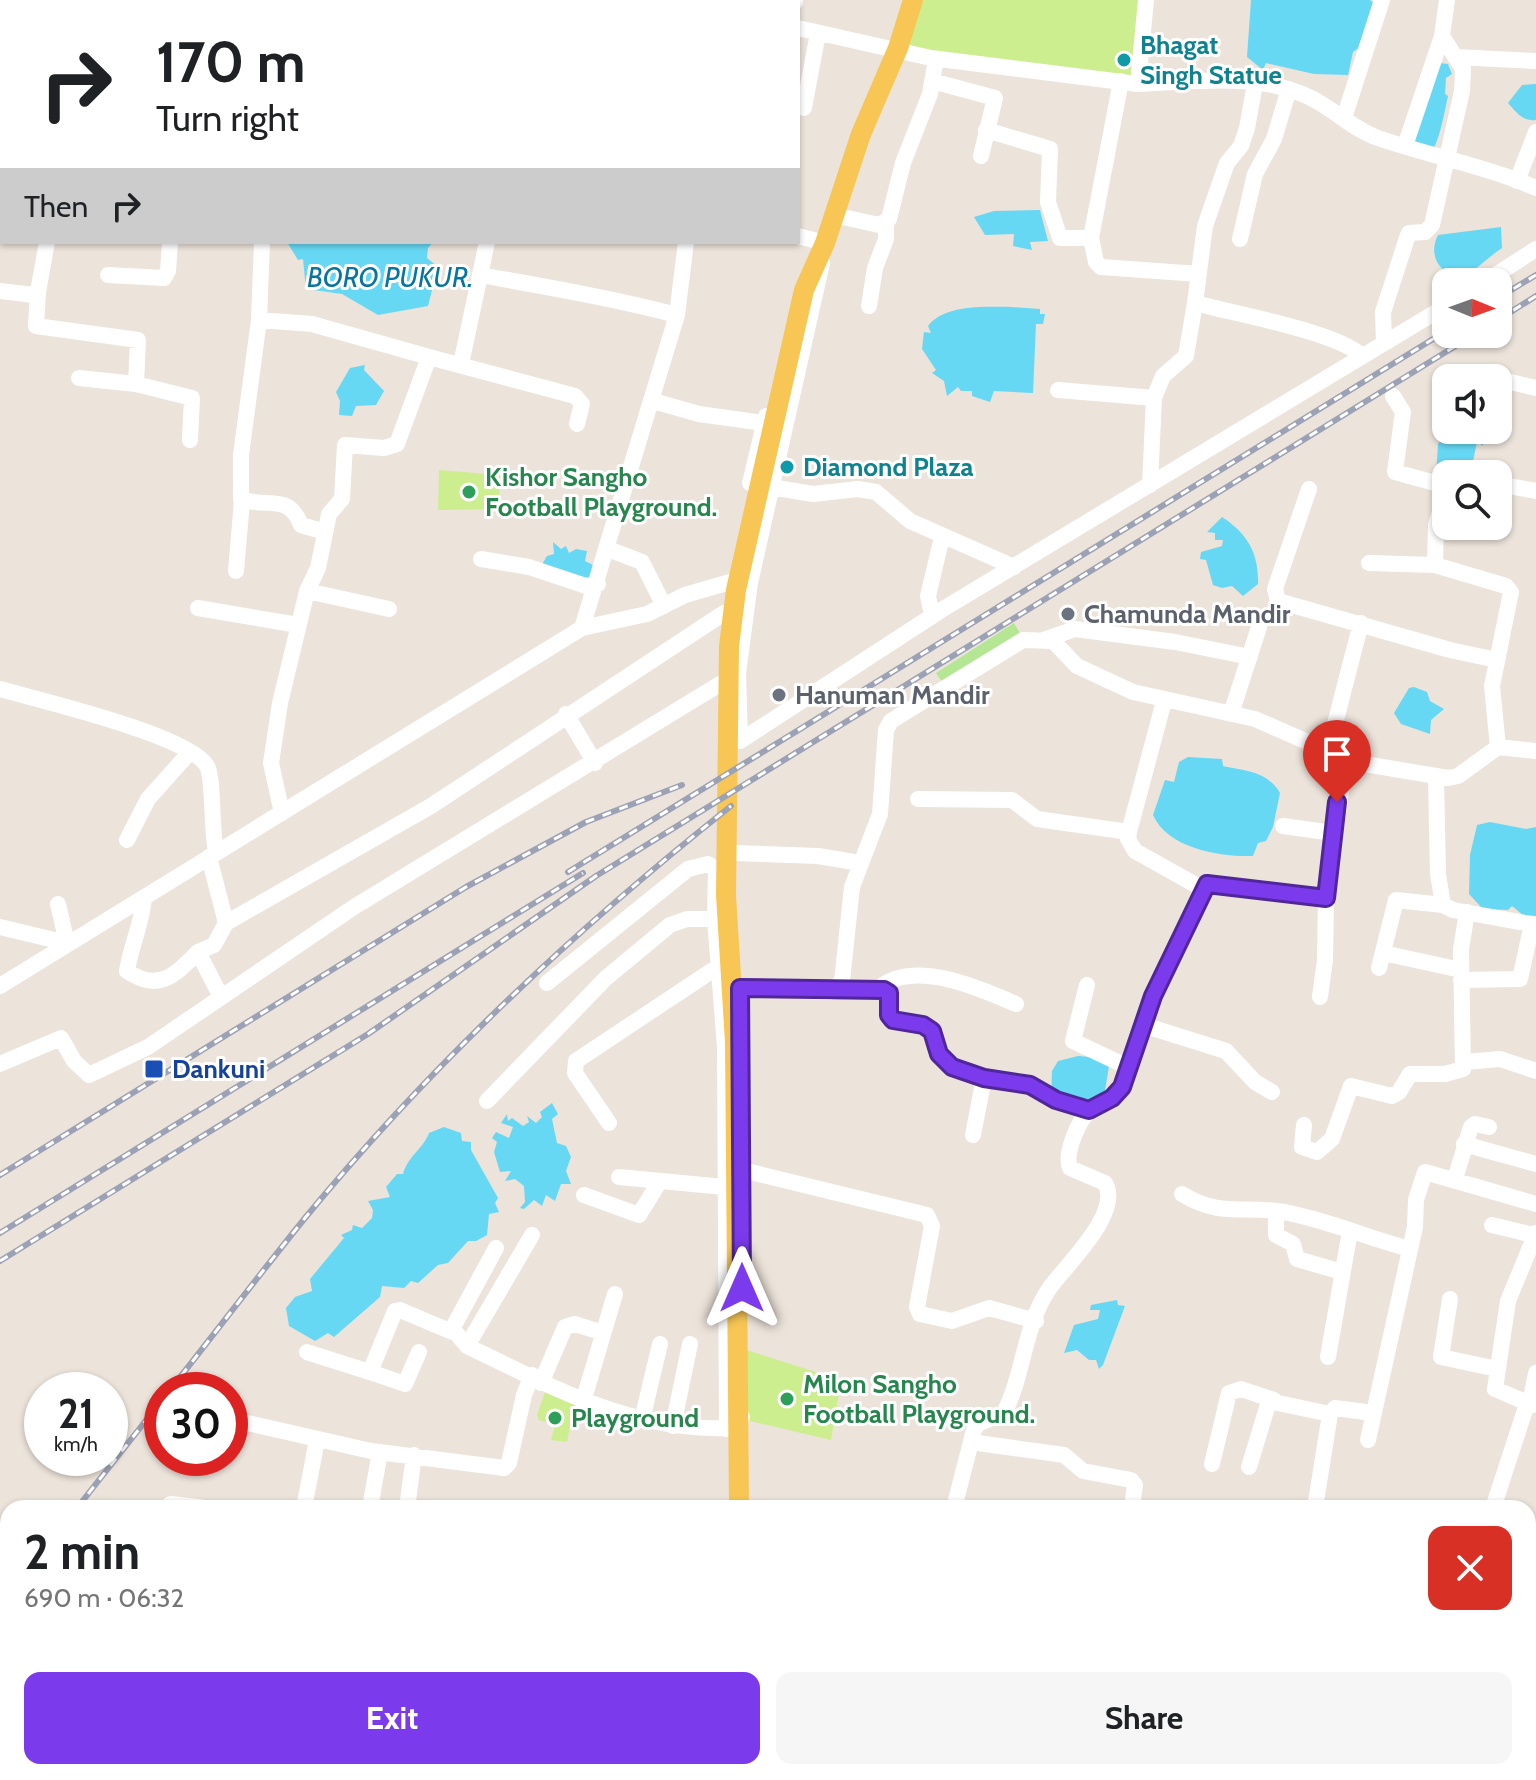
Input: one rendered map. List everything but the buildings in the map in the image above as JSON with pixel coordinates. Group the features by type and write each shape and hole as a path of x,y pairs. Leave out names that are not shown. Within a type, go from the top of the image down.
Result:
{"main road":[{"path":"738,1500 732,1428 735,1372 735,1042 726,895 728,659 736,590 804,290 824,245 861,134 898,50 913,0"}],"street":[{"path":"1138,84 1146,0"},
{"path":"1344,118 1382,0"},
{"path":"1405,146 1442,36 1447,0"},
{"path":"800,28 936,59 1138,84 1217,80 1289,89 1309,96 1368,134 1448,157 1536,188"},
{"path":"804,108 818,33"},
{"path":"1384,342 1383,312 1407,238 1413,231 1430,230 1464,80 1463,69 1442,36"},
{"path":"1455,57 1536,61"},
{"path":"869,306 873,275 886,239 886,224 932,81 936,59"},
{"path":"932,81 995,98 981,156"},
{"path":"1121,81 1091,238 1096,262 1101,267 1199,274"},
{"path":"1150,485 1154,398 1163,376 1186,356 1205,226 1227,163 1241,146 1255,84"},
{"path":"1240,239 1255,174 1274,139 1289,89"},
{"path":"986,130 1050,149 1048,202 1060,238 1091,238"},
{"path":"1517,181 1536,132"},
{"path":"1241,146 1265,154"},
{"path":"834,215 886,224"},
{"path":"800,237 824,245"},
{"path":"47,244 36,326 138,340 136,384"},
{"path":"108,275 164,278 168,271 170,244"},
{"path":"236,571 242,501 241,455 259,320 262,244"},
{"path":"461,364 487,244"},
{"path":"582,628 598,584 677,315 686,244"},
{"path":"824,245 750,583 738,673 740,741 932,616 1432,314"},
{"path":"719,685 724,613 764,423 796,301 813,254 824,245"},
{"path":"1507,268 1536,249"},
{"path":"480,275 563,293 614,299 677,315"},
{"path":"0,291 34,295 38,292"},
{"path":"1195,303 1317,334 1350,346 1361,355"},
{"path":"259,320 327,327 575,396 582,404 577,424"},
{"path":"282,813 271,763 272,746 307,591 318,568 329,514 342,499 345,445 384,448 397,444 429,357"},
{"path":"79,378 136,384 192,398 190,440"},
{"path":"1512,382 1536,388"},
{"path":"1058,390 1154,398"},
{"path":"1393,396 1403,412 1395,472 1432,482"},
{"path":"653,401 699,414 764,423"},
{"path":"771,487 813,494 858,489 876,492 910,521 1014,567"},
{"path":"1512,487 1536,491"},
{"path":"1309,489 1289,542 1275,597 1278,601 1450,650 1497,660"},
{"path":"242,501 288,505 296,511 301,525 325,532"},
{"path":"932,616 928,596 942,537"},
{"path":"1435,565 1436,540"},
{"path":"608,549 642,562 664,606"},
{"path":"481,559 529,567 586,586 598,584"},
{"path":"1369,563 1435,565 1510,589 1511,602 1492,686 1498,747"},
{"path":"0,986 582,628 647,614 685,595 730,582"},
{"path":"307,591 389,609"},
{"path":"198,608 298,625"},
{"path":"144,898 142,924 130,947 127,971 139,980 164,982 174,977 198,952 214,945 226,923 431,806 566,714 724,613"},
{"path":"1328,751 1361,623"},
{"path":"1231,714 1259,627"},
{"path":"740,988 830,992 842,981 852,887 880,814 884,741 891,721 1023,640 1046,639 1075,629 1175,642 1250,657"},
{"path":"1046,639 1086,671 1164,701 1255,719 1353,762 1436,777 1458,776 1498,747 1536,751"},
{"path":"0,1064 61,1038 85,1073 96,1073 148,1047 354,907 595,763 738,673"},
{"path":"0,689 122,722 190,752 206,763 210,773 213,854 226,923"},
{"path":"1164,701 1128,839 1135,851 1203,889"},
{"path":"566,714 595,763"},
{"path":"127,840 148,799 190,752"},
{"path":"1320,997 1333,833 1342,771 1345,764 1353,762"},
{"path":"1436,777 1438,874 1443,905"},
{"path":"918,799 1012,800 1037,819 1129,832"},
{"path":"370,1372 397,1309 451,1331 467,1346 583,1402 673,1426 732,1428 742,1417 740,988 735,920 735,812"},
{"path":"1283,826 1333,833"},
{"path":"735,853 818,856 860,863"},
{"path":"547,983 623,919 695,866 708,864 716,870 715,919 725,1047 724,1187 732,1428"},
{"path":"956,1500 978,1424 999,1416 1007,1408 1036,1321 1052,1285 1091,1239 1108,1197 1105,1183 1070,1168 1068,1161 1089,1110 1117,1094 1163,973 1203,889 1213,883 1326,898"},
{"path":"1396,900 1443,905 1534,924 1520,979 1461,975 1381,960 1396,900"},
{"path":"58,904 67,943"},
{"path":"1304,1125 1302,1147 1317,1152 1332,1139 1351,1086 1396,1095 1410,1074 1452,1073 1463,1069 1461,975 1467,912"},
{"path":"487,1101 606,978 670,925 687,919 735,920"},
{"path":"0,927 67,943"},
{"path":"198,952 221,997"},
{"path":"609,1123 575,1073 576,1061 719,966"},
{"path":"878,989 895,977 934,978 972,986 1016,1004"},
{"path":"1087,985 1073,1041 1128,1067"},
{"path":"838,987 878,989 889,993 889,1015 893,1020 923,1025 932,1031 944,1062 984,1078 1030,1085 1056,1100 1089,1110"},
{"path":"1143,1025 1226,1051 1255,1082 1272,1092"},
{"path":"1465,1062 1500,1059 1536,1071"},
{"path":"973,1135 984,1078"},
{"path":"1455,1179 1464,1144 1474,1124 1489,1127"},
{"path":"1464,1144 1536,1164"},
{"path":"742,1170 927,1215 932,1226 917,1307 920,1314 952,1321 989,1308 1036,1321"},
{"path":"1368,1440 1410,1249 1416,1200 1425,1172 1536,1204"},
{"path":"619,1177 724,1187"},
{"path":"584,1195 639,1215 660,1181"},
{"path":"1182,1194 1198,1204 1224,1212 1276,1211 1410,1249"},
{"path":"1276,1211 1276,1235 1293,1244 1297,1259 1342,1272"},
{"path":"1492,1225 1535,1234 1508,1301 1496,1392 1533,1404"},
{"path":"1328,1357 1350,1231"},
{"path":"467,1346 532,1235"},
{"path":"451,1331 496,1248"},
{"path":"583,1402 615,1294"},
{"path":"1450,1299 1441,1357 1497,1369"},
{"path":"248,1423 380,1452 507,1466 537,1379 565,1327 575,1324 603,1333"},
{"path":"642,1420 660,1344"},
{"path":"673,1426 690,1344"},
{"path":"307,1352 405,1384 419,1352"},
{"path":"1496,1500 1522,1419 1533,1404 1536,1373"},
{"path":"1212,1464 1229,1393 1241,1389 1330,1414"},
{"path":"1249,1467 1266,1404 1274,1400"},
{"path":"1316,1500 1330,1414 1335,1408 1373,1413"},
{"path":"306,1500 317,1440"},
{"path":"971,1442 1064,1455 1083,1471 1131,1480 1135,1485 1133,1500"},
{"path":"371,1500 380,1452"},
{"path":"408,1500 414,1455"}],"green space":[{"path":"913,0 1146,0 1138,84 898,48"},
{"name":"Kishor Sangho Football Playground.","path":"439,470 501,475 498,509 438,510"},
{"path":"1014,623 1022,637 943,683 936,673"},
{"name":"Milon Sangho Football Playground.","path":"737,1347 841,1380 831,1440 737,1418"},
{"name":"Playground","path":"545,1392 574,1405 567,1442 551,1440 555,1425 539,1420 537,1415"}],"water":[{"path":"1251,0 1370,0 1375,4 1360,47 1353,52 1348,75 1314,74 1266,63 1263,70 1247,57"},
{"path":"1439,63 1448,64 1452,74 1446,78 1445,94 1448,96 1439,136 1434,148 1413,145"},
{"path":"1536,84 1536,120 1527,119 1508,103 1522,85"},
{"path":"1040,210 1048,241 1030,242 1032,250 1013,246 1014,234 985,235 974,217 994,211"},
{"path":"1501,227 1502,248 1475,268 1442,268 1434,252 1438,235"},
{"name":"BORO PUKUR.","path":"288,244 431,244 427,258 438,267 428,306 378,315 342,294 306,289 303,259 298,260"},
{"path":"1040,309 1040,314 1045,314 1043,324 1036,324 1033,393 994,391 990,402 958,387 947,396 944,381 932,373 936,370 922,349 924,332 931,333 928,326 935,319 955,310"},
{"path":"365,365 364,370 384,391 376,405 356,406 352,416 339,415 340,401 336,392 350,368"},
{"path":"1438,444 1477,444 1473,460 1437,460"},
{"path":"1222,517 1239,530 1254,554 1258,584 1243,596 1232,586 1222,588 1213,585 1206,560 1200,559 1201,552 1222,546 1223,540 1215,540 1215,533 1207,532"},
{"path":"553,542 561,549 566,546 569,553 576,549 587,551 585,561 595,566 588,581 541,566 547,556 554,554"},
{"path":"1409,688 1427,692 1430,701 1444,709 1431,720 1430,734 1401,724 1394,713"},
{"path":"1188,757 1222,759 1223,766 1248,771 1269,780 1280,793 1273,827 1266,841 1258,843 1253,856 1197,849 1170,836 1160,827 1153,815 1165,780 1174,782 1179,762"},
{"path":"1490,822 1526,829 1536,827 1536,916 1523,915 1512,906 1508,910 1483,909 1469,894 1470,855 1477,825"},
{"path":"1078,1056 1091,1057 1109,1066 1104,1097 1090,1100 1051,1097 1052,1071 1058,1061"},
{"path":"552,1103 558,1114 552,1119 557,1143 566,1146 571,1157 566,1171 571,1184 561,1184 555,1201 546,1195 542,1206 534,1200 524,1209 520,1208 525,1202 524,1186 515,1179 505,1181 511,1171 500,1172 494,1152 497,1142 492,1138 496,1132 509,1138 513,1127 501,1123 507,1114 508,1121 512,1118 523,1126 529,1122 527,1116 536,1123 542,1117 540,1112"},
{"path":"444,1127 461,1133 462,1141 471,1142 471,1150 498,1198 495,1203 499,1212 489,1214 487,1235 476,1241 468,1241 448,1263 438,1265 418,1283 411,1281 404,1288 382,1286 380,1297 334,1337 328,1333 315,1341 289,1326 286,1308 295,1297 312,1291 310,1279 344,1238 341,1235 352,1230 353,1225 362,1228 372,1218 373,1210 368,1201 390,1197 386,1187 397,1174 403,1174 429,1133"},
{"path":"1117,1300 1118,1305 1125,1306 1099,1369 1096,1360 1089,1360 1077,1350 1064,1353 1074,1325 1098,1319 1100,1310 1090,1310 1091,1305"}],"railway":[{"path":"1512,290 1536,275"},
{"path":"1512,311 1536,296"},
{"path":"568,872 1432,340"},
{"path":"0,1261 368,1034 596,876 1452,348"},
{"path":"0,1175 466,887 586,822 682,785"},
{"path":"184,1372 305,1218 454,1053 617,900 731,806"},
{"path":"0,1233 583,873"},
{"path":"83,1500 144,1423"}],"place":[{"name":"Bhagat Singh Statue","path":"1124,60"},
{"name":"Diamond Plaza","path":"787,467"},
{"name":"Kishor Sangho Football Playground.","path":"469,492"},
{"name":"Chamunda Mandir","path":"1068,614"},
{"name":"Hanuman Mandir","path":"779,695"},
{"name":"Dankuni","path":"154,1069"},
{"name":"Milon Sangho Football Playground.","path":"787,1399"},
{"name":"Playground","path":"555,1418"}],"route":[{"path":"742,1288 740,988 830,992 838,987 884,990 889,993 889,1015 893,1020 923,1025 932,1031 939,1054 952,1067 984,1078 1030,1085 1056,1100 1089,1110 1112,1098 1122,1087 1153,996 1207,884 1259,888 1320,900 1326,898 1337,802"}]}
